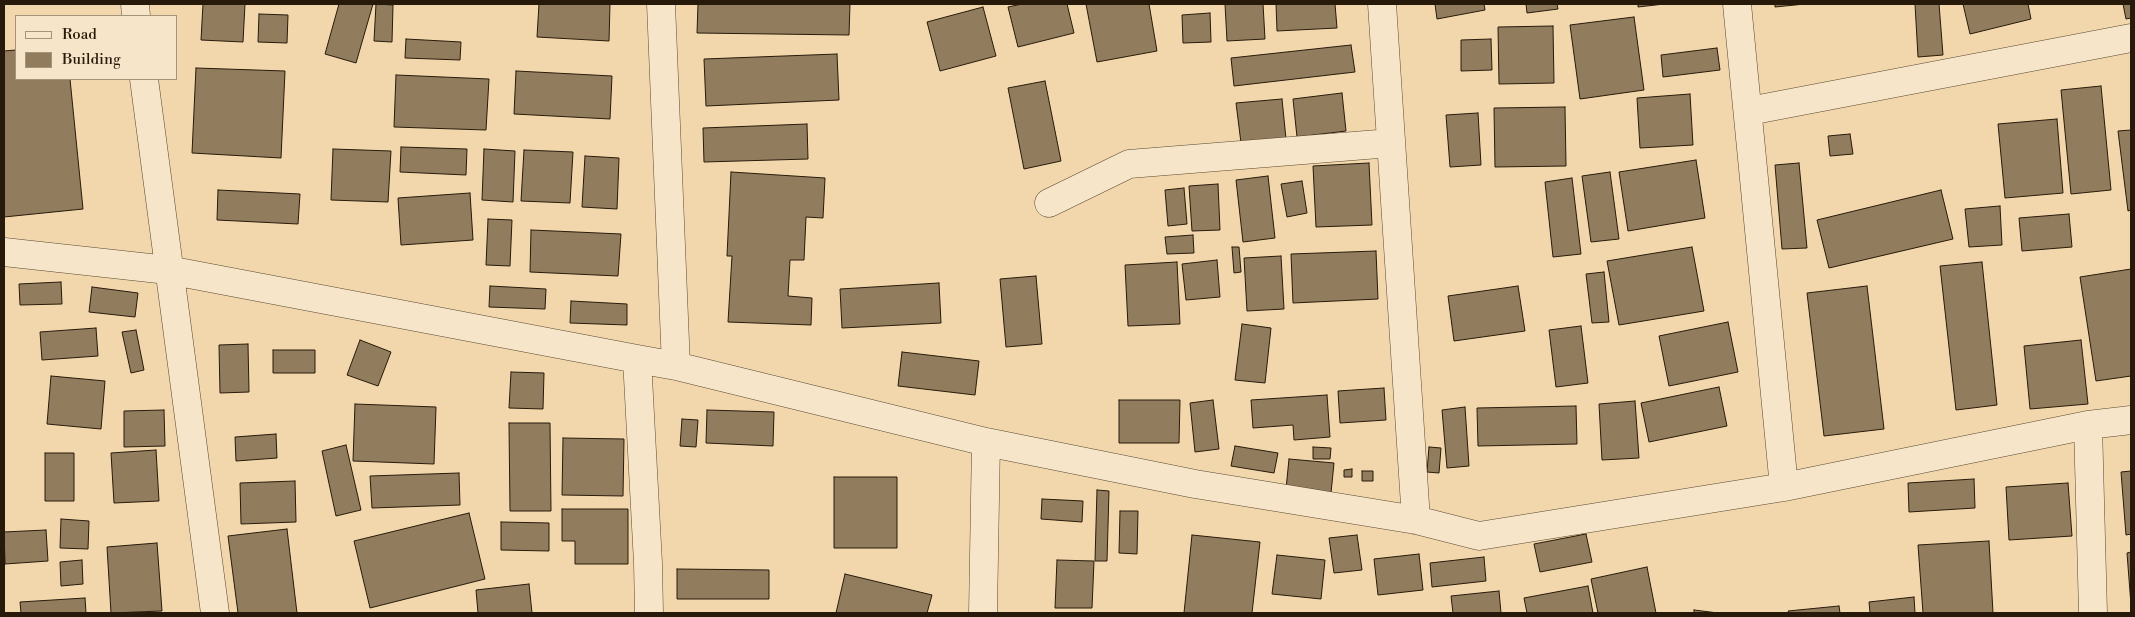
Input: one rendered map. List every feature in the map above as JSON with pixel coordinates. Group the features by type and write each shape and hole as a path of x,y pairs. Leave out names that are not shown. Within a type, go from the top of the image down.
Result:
{"street":[{"path":"661,4 676,366"},
{"path":"1382,4 1416,520"},
{"path":"1737,4 1749,111 1784,486"},
{"path":"1749,111 2131,38"},
{"path":"144,80 215,613"},
{"path":"1049,203 1129,164 1391,143"},
{"path":"4,252 168,270 676,366 986,442 1195,484 1416,520 1479,536 1784,486 2088,425 2131,420"},
{"path":"637,359 649,613"},
{"path":"2088,425 2093,613"},
{"path":"983,613 986,442"}],"building":[{"path":"203,4 245,4 243,42 201,40"},
{"path":"339,4 373,4 356,63 325,54"},
{"path":"376,4 393,5 392,42 374,41"},
{"path":"539,4 610,4 609,41 537,37"},
{"path":"698,4 850,4 849,35 697,33"},
{"path":"1022,4 1067,4 1074,33 1018,47 1008,7"},
{"path":"1086,4 1149,4 1157,51 1097,62"},
{"path":"1225,4 1263,4 1265,39 1227,41"},
{"path":"1276,4 1335,4 1337,28 1277,31"},
{"path":"1435,4 1484,4 1485,10 1437,19"},
{"path":"1526,4 1557,4 1558,9 1527,13"},
{"path":"1638,4 1664,4 1638,7"},
{"path":"1775,4 1805,4 1775,7"},
{"path":"1915,4 1939,4 1943,55 1918,57"},
{"path":"1963,4 2028,4 2031,19 1970,34"},
{"path":"2123,4 2131,4 2131,18 2126,19"},
{"path":"983,7 996,56 940,71 927,22"},
{"path":"1210,13 1211,42 1183,43 1182,15"},
{"path":"259,14 288,15 287,43 258,42"},
{"path":"1634,17 1644,90 1580,99 1570,25"},
{"path":"1553,26 1554,83 1499,84 1498,27"},
{"path":"406,39 461,42 460,60 405,58"},
{"path":"1491,39 1492,70 1461,71 1461,40"},
{"path":"1351,45 1355,72 1234,86 1231,58"},
{"path":"1717,48 1720,70 1663,77 1661,55"},
{"path":"15,50 15,80 70,80 83,209 4,217 4,51"},
{"path":"837,54 839,100 706,106 704,59"},
{"path":"196,68 285,71 281,158 192,153"},
{"path":"516,71 612,76 610,119 514,114"},
{"path":"396,75 489,79 486,130 394,127"},
{"path":"1045,81 1061,161 1024,169 1008,88"},
{"path":"2101,86 2111,190 2071,194 2061,90"},
{"path":"1342,93 1346,131 1297,137 1293,99"},
{"path":"1690,94 1693,145 1640,148 1637,98"},
{"path":"1282,99 1286,139 1241,143 1236,103"},
{"path":"1565,107 1566,166 1495,167 1494,108"},
{"path":"1478,113 1481,165 1450,167 1446,115"},
{"path":"2057,119 2063,193 2005,198 1998,124"},
{"path":"807,124 808,159 704,162 703,128"},
{"path":"2131,130 2131,210 2128,211 2118,131"},
{"path":"1850,134 1853,154 1830,156 1828,136"},
{"path":"401,147 467,149 466,175 400,172"},
{"path":"333,149 391,151 388,202 331,200"},
{"path":"484,149 515,151 513,202 482,200"},
{"path":"524,150 573,152 570,203 521,201"},
{"path":"585,156 619,158 617,209 582,207"},
{"path":"1696,160 1705,218 1628,231 1619,172"},
{"path":"1369,163 1372,225 1316,227 1313,166"},
{"path":"1799,163 1807,248 1782,249 1775,165"},
{"path":"731,172 825,178 823,218 806,217 804,260 790,260 788,296 812,298 811,325 728,322 732,256 727,256"},
{"path":"1610,172 1619,239 1591,242 1582,176"},
{"path":"1268,176 1275,238 1243,242 1236,180"},
{"path":"1572,178 1581,254 1553,257 1545,182"},
{"path":"1302,181 1307,213 1287,217 1281,184"},
{"path":"1218,184 1220,230 1192,231 1189,186"},
{"path":"1184,188 1187,224 1168,226 1165,190"},
{"path":"218,190 300,194 298,224 217,220"},
{"path":"1941,190 1953,239 1829,268 1817,220"},
{"path":"470,193 473,240 401,245 398,198"},
{"path":"2000,206 2002,245 1969,247 1965,209"},
{"path":"2069,214 2072,247 2022,251 2019,218"},
{"path":"488,219 512,220 510,266 486,265"},
{"path":"531,230 621,234 618,276 530,272"},
{"path":"1193,235 1194,253 1167,254 1165,237"},
{"path":"1232,247 1239,247 1241,272 1234,273"},
{"path":"1692,247 1704,311 1619,325 1607,261"},
{"path":"1376,251 1378,299 1293,303 1291,254"},
{"path":"1281,256 1284,309 1247,311 1244,258"},
{"path":"1217,260 1220,297 1186,300 1182,264"},
{"path":"1177,262 1180,324 1128,326 1125,265"},
{"path":"1982,262 1997,405 1956,410 1940,266"},
{"path":"2131,269 2131,376 2096,381 2080,277"},
{"path":"1604,272 1609,322 1592,323 1586,274"},
{"path":"1036,276 1042,344 1006,347 1000,279"},
{"path":"61,282 62,304 20,305 19,284"},
{"path":"939,283 941,323 842,328 840,289"},
{"path":"490,286 546,289 545,309 489,307"},
{"path":"1518,286 1525,331 1454,341 1448,296"},
{"path":"1867,286 1884,429 1824,436 1807,293"},
{"path":"92,287 138,293 135,317 89,312"},
{"path":"571,301 627,304 627,325 570,323"},
{"path":"1728,322 1738,372 1669,386 1659,336"},
{"path":"1242,324 1271,328 1265,383 1235,380"},
{"path":"1581,326 1588,383 1556,387 1549,330"},
{"path":"96,328 98,356 42,360 40,332"},
{"path":"136,330 144,370 131,373 122,332"},
{"path":"360,340 391,352 378,386 347,375"},
{"path":"2081,340 2088,404 2030,409 2024,346"},
{"path":"248,344 249,392 220,393 219,345"},
{"path":"273,350 315,350 315,373 273,373"},
{"path":"902,352 979,361 975,395 898,386"},
{"path":"511,372 544,373 543,409 509,408"},
{"path":"51,376 105,381 101,429 47,424"},
{"path":"1719,387 1727,426 1649,442 1641,403"},
{"path":"1384,388 1386,420 1340,423 1338,391"},
{"path":"1327,395 1330,437 1294,440 1293,425 1253,428 1251,400"},
{"path":"1119,400 1180,400 1179,443 1119,443"},
{"path":"1213,400 1219,449 1195,452 1190,403"},
{"path":"1635,401 1639,458 1602,460 1599,404"},
{"path":"355,404 436,407 434,464 353,461"},
{"path":"1576,406 1577,444 1478,446 1477,408"},
{"path":"1465,407 1469,466 1447,468 1442,410"},
{"path":"164,410 165,446 124,447 124,411"},
{"path":"707,410 774,412 773,446 706,443"},
{"path":"682,419 698,420 696,447 680,446"},
{"path":"509,423 550,423 551,511 510,511"},
{"path":"276,434 277,458 236,461 235,437"},
{"path":"563,438 624,439 623,496 562,495"},
{"path":"346,445 361,510 336,516 322,451"},
{"path":"1235,446 1278,453 1274,473 1231,466"},
{"path":"1313,447 1331,448 1330,459 1313,459"},
{"path":"1429,447 1441,448 1439,473 1427,472"},
{"path":"156,450 159,501 114,503 111,453"},
{"path":"45,453 74,453 74,501 45,501"},
{"path":"1289,459 1334,463 1331,493 1286,489"},
{"path":"1352,469 1352,477 1344,477 1344,470"},
{"path":"1362,471 1373,471 1373,481 1362,481"},
{"path":"2131,471 2131,534 2126,535 2121,472"},
{"path":"459,473 460,505 372,508 370,476"},
{"path":"834,477 897,477 897,548 834,548"},
{"path":"1974,479 1975,508 1909,512 1908,483"},
{"path":"295,481 296,522 241,524 240,483"},
{"path":"2068,483 2072,536 2009,540 2006,487"},
{"path":"1097,490 1109,491 1107,561 1095,561"},
{"path":"1042,499 1083,501 1082,522 1041,519"},
{"path":"562,509 628,509 628,564 575,564 575,541 562,541"},
{"path":"1120,511 1138,511 1137,554 1119,553"},
{"path":"469,513 485,579 370,608 354,541"},
{"path":"61,519 89,521 88,549 60,548"},
{"path":"501,522 549,523 549,551 501,550"},
{"path":"287,529 297,613 238,613 228,536"},
{"path":"46,530 48,561 5,564 4,532"},
{"path":"1586,534 1592,562 1540,572 1534,544"},
{"path":"1192,535 1260,542 1252,613 1184,613"},
{"path":"1357,535 1362,570 1334,573 1329,538"},
{"path":"1989,541 1993,613 1923,613 1918,545"},
{"path":"157,543 162,611 111,613 107,547"},
{"path":"2131,552 2131,605 2127,553"},
{"path":"1419,554 1423,590 1378,595 1374,559"},
{"path":"1277,555 1325,560 1321,599 1272,594"},
{"path":"1484,557 1486,581 1432,587 1430,563"},
{"path":"82,560 83,584 61,586 60,562"},
{"path":"1057,560 1094,561 1092,608 1055,608"},
{"path":"1647,567 1656,613 1598,613 1591,579"},
{"path":"677,569 769,570 769,599 677,599"},
{"path":"845,574 932,595 927,613 836,613"},
{"path":"529,584 532,613 478,613 476,590"},
{"path":"1588,586 1593,613 1527,613 1524,598"},
{"path":"1499,591 1501,613 1453,613 1451,596"},
{"path":"1914,597 1915,613 1870,613 1869,602"},
{"path":"85,598 86,613 21,613 20,602"},
{"path":"1839,606 1840,613 1789,613 1788,611"},
{"path":"1694,610 1718,613 1694,613"}]}
